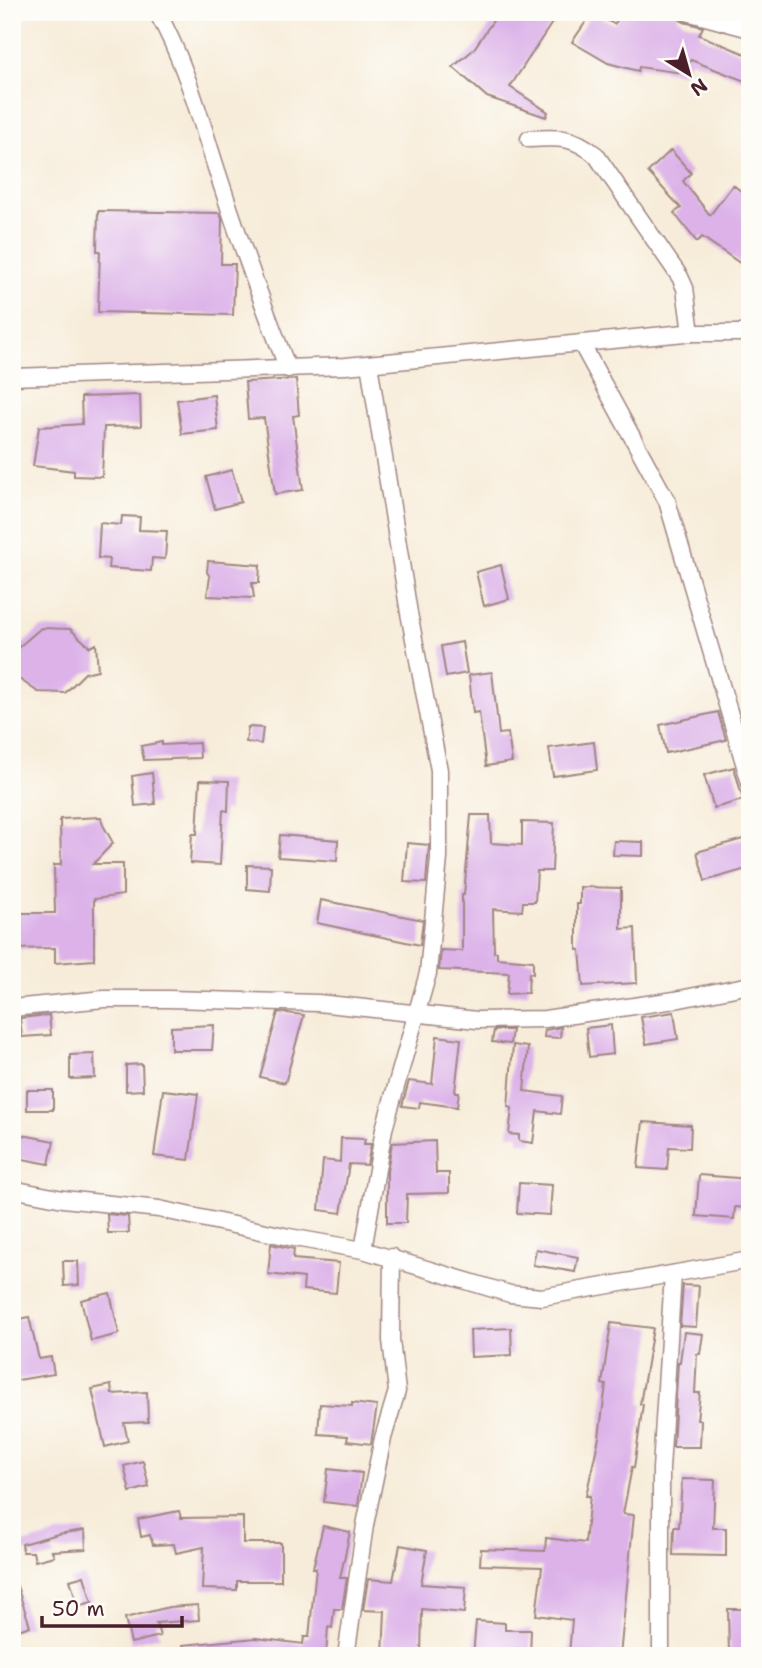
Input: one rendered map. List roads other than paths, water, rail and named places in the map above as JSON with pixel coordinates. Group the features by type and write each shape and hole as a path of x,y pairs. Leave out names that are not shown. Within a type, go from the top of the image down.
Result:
{"street":[{"path":"157,12 176,51 194,100 253,282 288,369"},
{"path":"170,12 176,51"},
{"path":"687,12 750,29"},
{"path":"529,139 553,137 581,143 596,155 680,277 685,288 691,333"},
{"path":"12,377 288,369 369,364 691,333 750,332"},
{"path":"582,343 667,501 750,783"},
{"path":"363,1250 382,1137 428,973 439,858 439,770 409,613 369,364"},
{"path":"12,1008 104,999 168,999 318,1003 477,1020 545,1019 675,1000 750,985"},
{"path":"12,1189 63,1199 159,1209 363,1250 509,1294 542,1297 750,1260"},
{"path":"346,1656 365,1525 383,1437 397,1391 391,1340 392,1258"},
{"path":"661,1656 661,1469 673,1274"}]}
